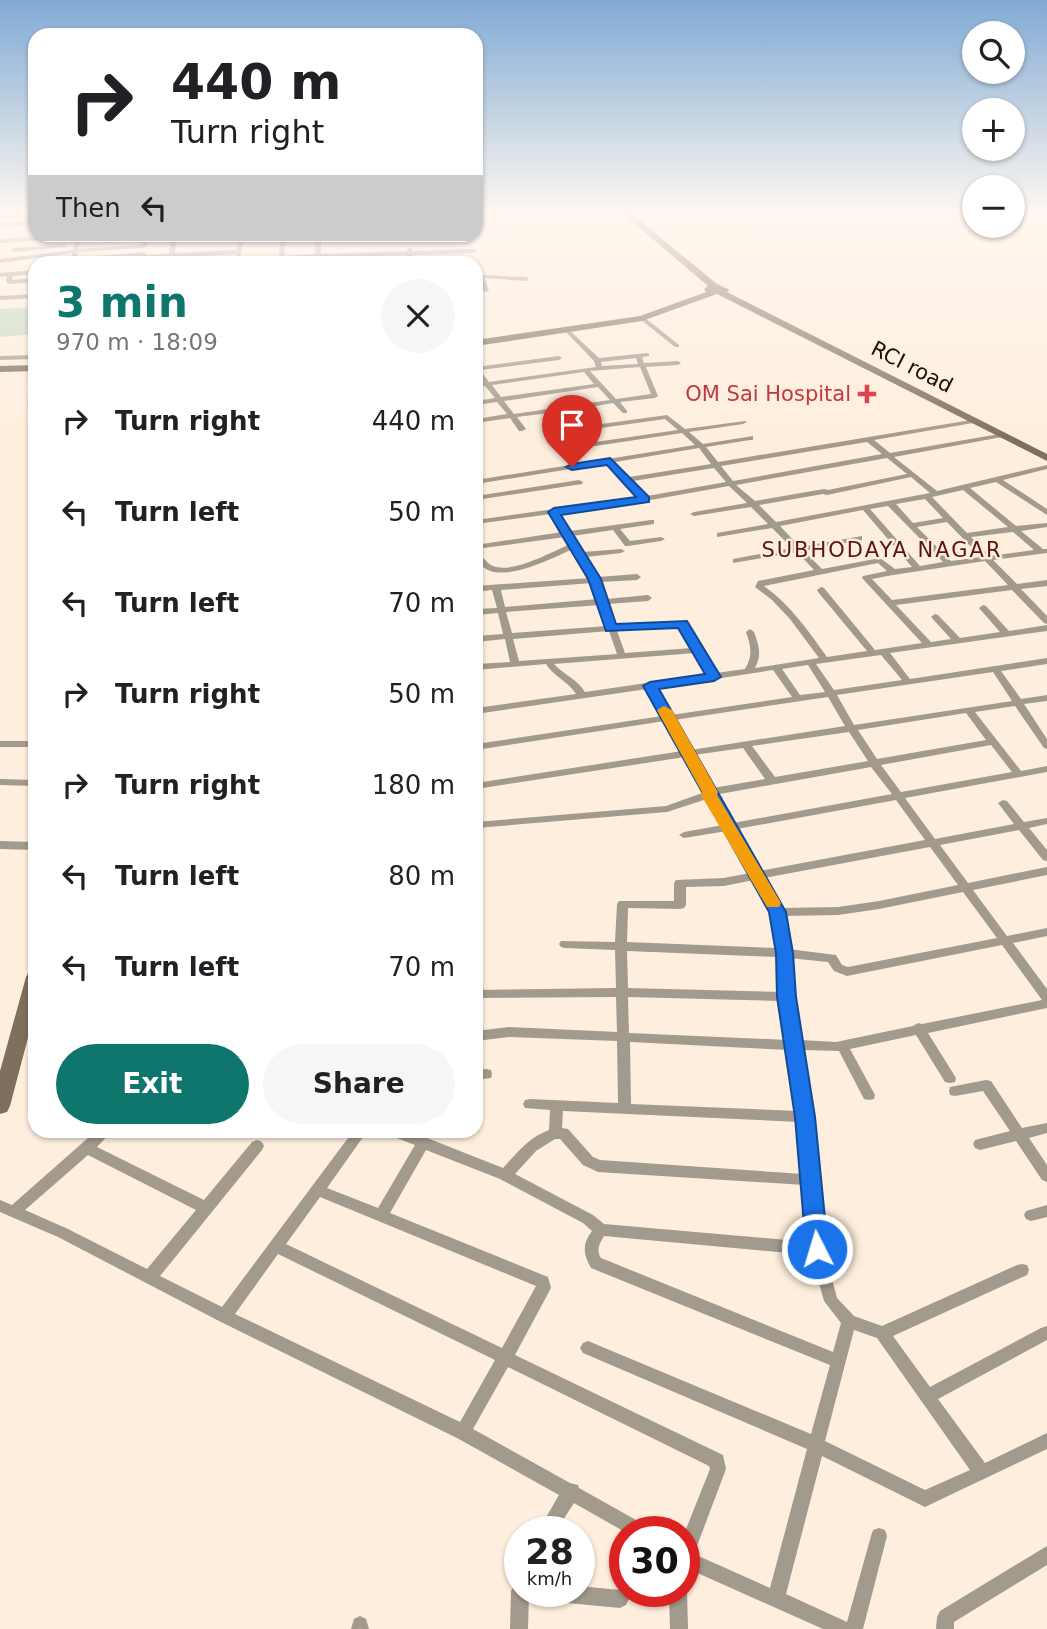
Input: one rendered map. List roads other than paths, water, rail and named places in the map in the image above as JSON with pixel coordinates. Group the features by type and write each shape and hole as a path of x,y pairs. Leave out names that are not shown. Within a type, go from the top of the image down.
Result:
{"main road":[{"path":"483,342 642,318 717,290"},
{"path":"483,333 617,314 717,290"},
{"name":"RCI road","path":"717,290 1047,452"},
{"path":"0,372 28,370"},
{"name":"RCI road","path":"958,409 1047,458"},
{"path":"0,1106 28,1003"}],"street":[{"path":"11,290 28,289"},
{"path":"0,298 28,296"},
{"path":"642,318 677,346"},
{"path":"568,331 597,360 600,368"},
{"path":"597,360 647,355"},
{"path":"638,356 640,365 667,416 701,446 731,484 820,571"},
{"path":"0,358 28,358"},
{"path":"483,369 559,358"},
{"path":"483,384 600,368 678,363"},
{"path":"586,370 625,412"},
{"path":"483,379 522,429"},
{"path":"483,402 600,385"},
{"path":"483,420 655,396"},
{"path":"586,405 597,418"},
{"path":"551,411 563,428 667,416"},
{"path":"627,480 976,421"},
{"path":"575,447 743,422"},
{"path":"483,521 645,499 1002,435"},
{"path":"483,481 750,438"},
{"path":"867,439 912,475 1047,621"},
{"path":"914,439 928,449"},
{"path":"610,461 645,499"},
{"path":"720,535 931,495 1047,467"},
{"path":"694,514 824,491 838,491 912,475"},
{"path":"997,479 1047,513"},
{"path":"483,497 579,482"},
{"path":"964,487 1044,551"},
{"path":"890,503 948,563"},
{"path":"865,508 917,568"},
{"path":"554,512 595,579 622,656"},
{"path":"913,525 950,519"},
{"path":"483,546 651,522"},
{"path":"966,535 1047,525"},
{"path":"615,527 628,544 661,539"},
{"path":"736,561 859,538"},
{"path":"483,561 490,568 498,570 536,562 575,545"},
{"path":"582,555 621,551"},
{"path":"929,645 865,577 1044,551"},
{"path":"825,660 793,617 775,598 759,587 761,583 880,560 893,572"},
{"path":"536,562 542,584"},
{"path":"483,589 637,577"},
{"path":"891,603 1047,583"},
{"path":"496,588 515,663"},
{"path":"821,590 908,682"},
{"path":"483,611 648,598"},
{"path":"983,608 1006,633"},
{"path":"935,617 957,640"},
{"path":"483,638 679,623 684,626 714,677"},
{"path":"483,710 1047,628"},
{"path":"748,672 756,660 757,649 750,632"},
{"path":"483,666 698,650"},
{"path":"548,661 554,672 577,683 582,695"},
{"path":"483,746 1047,661"},
{"path":"483,1035 509,1032 842,1045 1047,1000 849,728 832,693 811,663"},
{"path":"776,668 798,699"},
{"path":"995,668 1047,746"},
{"path":"650,686 777,912 785,953 787,997 805,1117 817,1249 831,1301 849,1321 882,1333 982,1473"},
{"path":"483,785 1047,698"},
{"path":"968,710 1019,775"},
{"path":"483,824 667,809 710,794 772,781 993,742"},
{"path":"0,744 28,744"},
{"path":"746,744 772,781"},
{"path":"684,835 1047,769"},
{"path":"0,782 28,783"},
{"path":"1003,803 1047,857"},
{"path":"625,1109 621,947 623,904 680,905 680,883 724,882 1047,821"},
{"path":"0,845 28,846"},
{"path":"777,912 838,911 1047,871"},
{"path":"565,944 785,953 832,958 838,968 847,972 1047,932"},
{"path":"483,994 623,992 787,997"},
{"path":"918,1028 953,1085 986,1085 1047,1176"},
{"path":"842,1045 869,1095"},
{"path":"530,1104 805,1117"},
{"path":"555,1132 557,1106"},
{"path":"980,1144 1047,1128"},
{"path":"505,1175 545,1135 555,1132 564,1133 587,1161 598,1166 811,1180"},
{"path":"98,1138 7,1209 463,1432 614,1516"},
{"path":"224,1316 356,1138"},
{"path":"411,1138 505,1175 588,1219 601,1230 817,1249"},
{"path":"381,1215 423,1143"},
{"path":"150,1277 257,1146"},
{"path":"87,1148 206,1208"},
{"path":"318,1190 542,1282 544,1288 463,1432"},
{"path":"1031,1215 1047,1211"},
{"path":"601,1230 592,1242 591,1254 596,1263 837,1361"},
{"path":"276,1246 717,1461 718,1469 700,1516"},
{"path":"882,1333 1022,1270"},
{"path":"776,1598 849,1321"},
{"path":"928,1396 1047,1333"},
{"path":"588,1348 815,1444 925,1499 1047,1441"},
{"path":"556,1516 572,1491"},
{"path":"854,1629 879,1536"},
{"path":"945,1629 946,1617 1047,1555"},
{"path":"700,1565 843,1629"},
{"path":"519,1629 520,1607"},
{"path":"678,1607 679,1629"}],"place":[{"name":"OM Sai Hospital","path":"867,394"}],"district":[{"name":"SUBHODAYA NAGAR","path":"882,550"}]}
